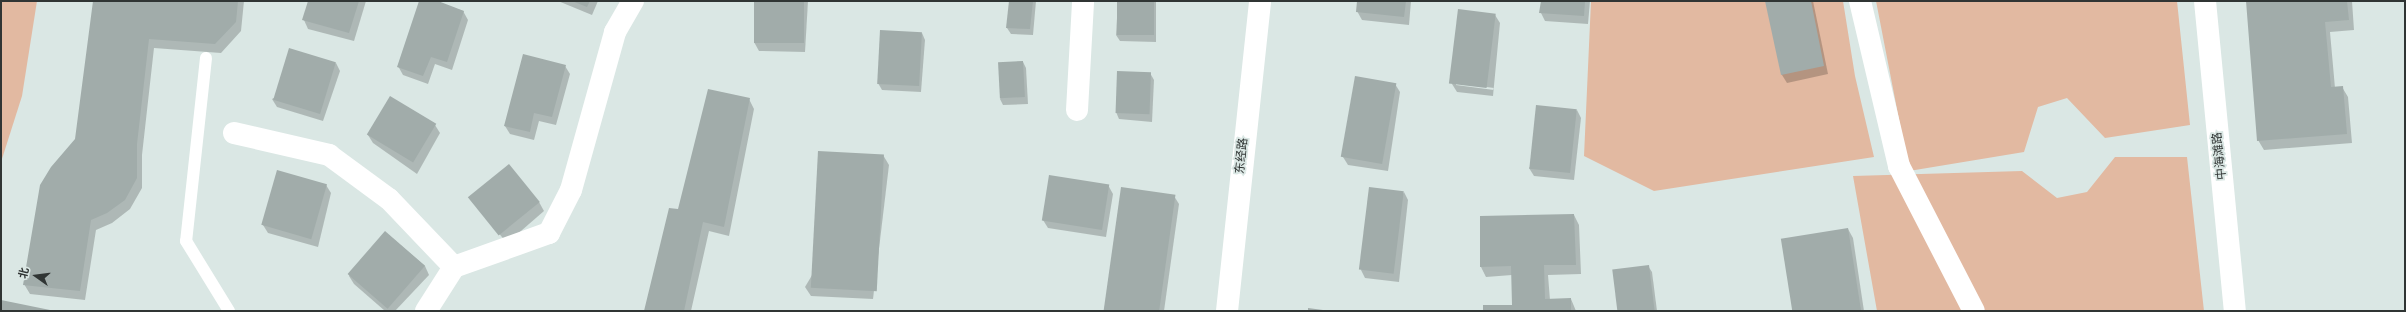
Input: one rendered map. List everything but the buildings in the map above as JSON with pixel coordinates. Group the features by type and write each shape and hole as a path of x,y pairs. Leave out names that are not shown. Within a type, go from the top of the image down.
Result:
{"street":[{"path":"426,311 454,267 549,233 571,190 615,32 633,1"},
{"path":"1077,110 1083,1"},
{"name":"东经路","path":"1227,311 1260,1"},
{"path":"1860,1 1899,166 1974,311"},
{"name":"中海滩路","path":"2205,1 2235,311"},
{"path":"234,133 329,155 389,199 454,267"}],"lane":[{"path":"206,58 186,242 229,311"}],"shaded area":[{"path":"1,1 37,1 22,96 1,162"},
{"path":"1591,1 1843,1 1855,76 1874,157 1654,191 1584,156"},
{"path":"1876,1 2177,1 2190,125 2105,138 2067,98 2038,107 2024,152 1909,171"},
{"path":"2115,157 2187,157 2204,311 1877,311 1853,176 2022,171 2057,198 2087,192"}]}
